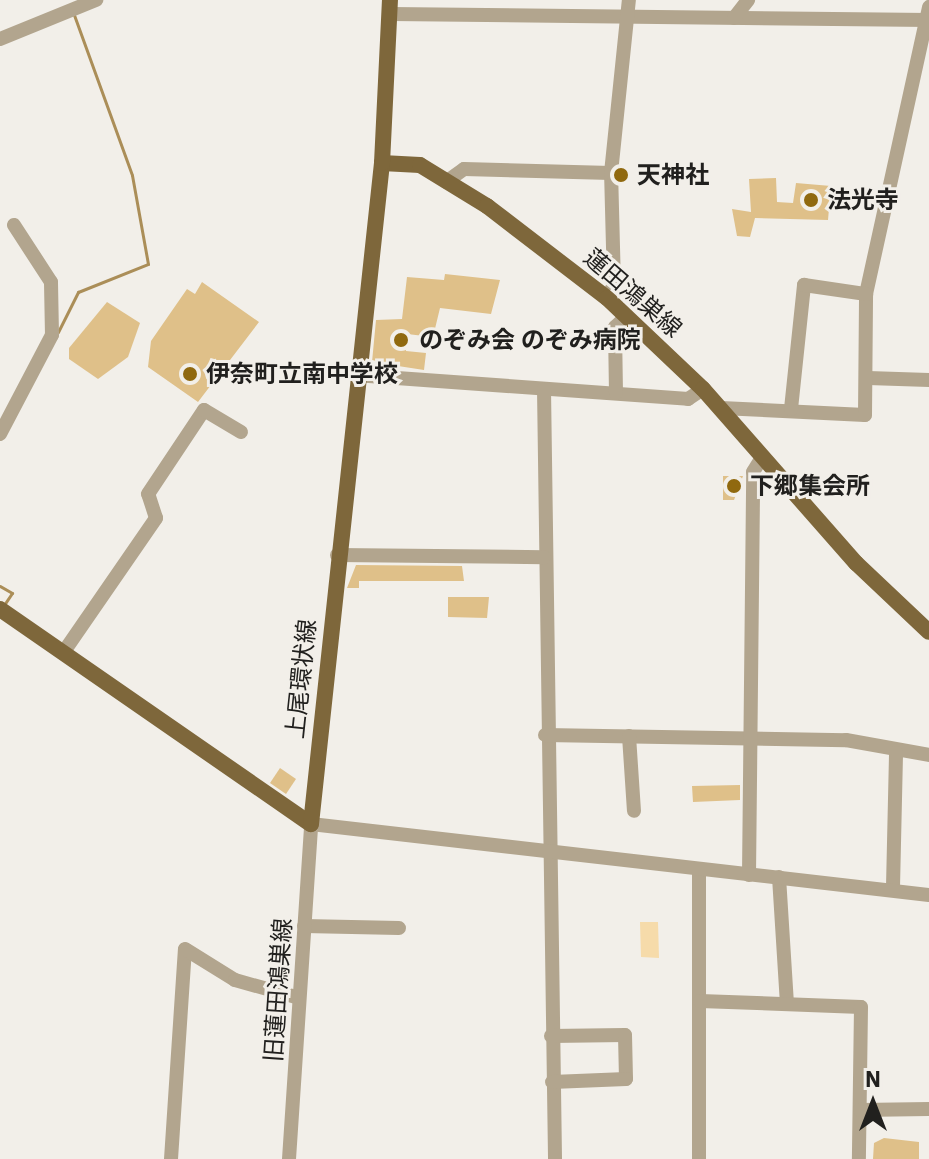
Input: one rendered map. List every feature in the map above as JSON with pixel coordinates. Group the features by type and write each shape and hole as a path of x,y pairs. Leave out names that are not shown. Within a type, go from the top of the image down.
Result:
{"main road":[{"path":"382,163 390,7"},
{"name":"蓮田鴻巣線","path":"382,163 420,165 607,298 703,389 761,459 929,632"},
{"name":"上尾環状線","path":"311,824 355,375 382,163"},
{"path":"3,611 311,824"}],"street":[{"path":"0,39 96,0"},
{"path":"607,298 614,285 611,173 629,0"},
{"path":"734,18 748,0"},
{"path":"390,7 734,18 927,16 866,294 868,378 865,415 721,408"},
{"path":"446,182 464,169 611,173"},
{"path":"0,434 52,335 51,282 14,225"},
{"path":"791,409 804,285 866,294"},
{"path":"616,393 615,327 627,316"},
{"path":"355,375 688,399 703,389"},
{"path":"868,378 929,380"},
{"path":"544,389 545,735 555,1159"},
{"path":"0,399 14,408"},
{"path":"63,653 156,518 148,494 204,410 241,432"},
{"path":"749,875 753,472 761,459"},
{"path":"337,555 544,557"},
{"path":"545,735 846,740 896,753 929,755"},
{"path":"629,736 634,811"},
{"path":"893,887 896,753"},
{"path":"311,824 749,875 893,887 929,895"},
{"name":"旧蓮田鴻巣線","path":"289,1159 311,824"},
{"path":"699,869 699,1159"},
{"path":"779,877 787,1004"},
{"path":"304,926 399,928"},
{"path":"171,1159 185,949 235,980 299,998"},
{"path":"700,1001 861,1007 859,1159"},
{"path":"551,1036 625,1035 626,1079 552,1082"},
{"path":"860,1110 929,1109"}],"shaded area":[{"path":"640,922 658,922 659,958 641,957"}],"building":[{"path":"776,178 777,202 793,203 796,183 831,186 828,220 755,218 750,237 737,236 732,209 751,212 749,179"},
{"path":"445,274 500,280 491,314 440,308 433,337 407,334 406,351 426,353 424,370 372,362 376,320 402,319 407,277 444,280"},
{"path":"202,282 259,322 198,402 148,367 151,341 187,289 195,294"},
{"path":"107,302 140,323 128,357 98,379 69,359 69,348"},
{"path":"723,476 743,476 734,500 723,500"},
{"path":"356,565 462,566 464,581 359,581 359,588 347,588"},
{"path":"448,597 489,597 487,618 448,617"},
{"path":"280,768 296,779 286,794 270,783"},
{"path":"740,785 740,800 693,802 692,786"},
{"path":"884,1138 919,1142 919,1159 873,1159 874,1143"}],"waterway":[{"path":"58,332 78,292 148,264 132,175 74,15"},
{"path":"0,586 12,593 4,605"}],"place":[{"name":"天神社","path":"621,175"},
{"name":"法光寺","path":"811,200"},
{"name":"のぞみ会 のぞみ病院","path":"401,340"},
{"name":"伊奈町立南中学校","path":"190,374"},
{"name":"下郷集会所","path":"734,486"}]}
